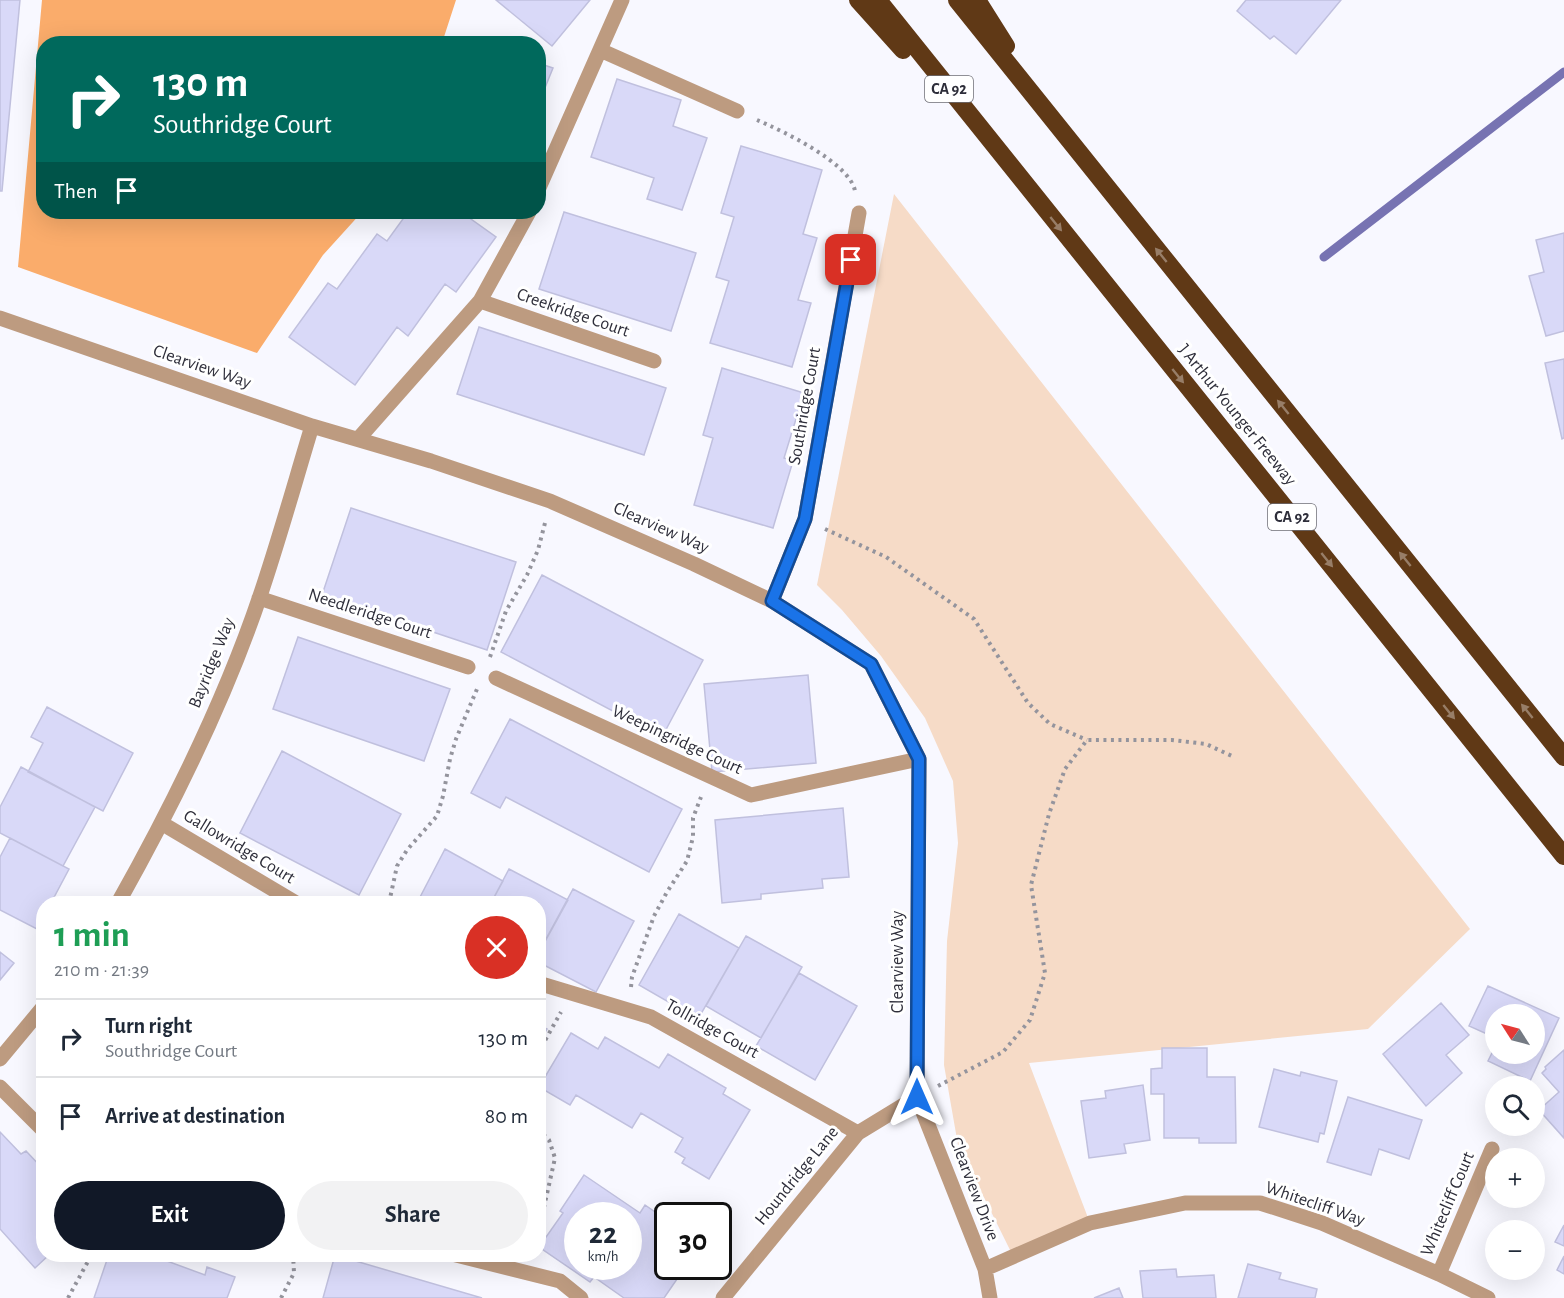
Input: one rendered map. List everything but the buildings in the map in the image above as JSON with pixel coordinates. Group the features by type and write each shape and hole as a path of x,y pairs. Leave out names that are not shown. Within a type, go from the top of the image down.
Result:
{"highway":[{"path":"858,0 1019,178"},
{"name":"J Arthur Younger Freeway","path":"878,0 1564,856"},
{"path":"957,0 1564,757"},
{"path":"977,0 1055,123"}],"street":[{"path":"546,172 622,0"},
{"path":"600,50 737,111"},
{"name":"Southridge Court","path":"772,601 805,519 859,213"},
{"path":"359,438 480,301 525,219"},
{"name":"Creekridge Court","path":"480,301 654,361"},
{"name":"Clearview Way","path":"0,318 312,426 359,438 550,501 772,601 871,664 919,759 917,1097"},
{"name":"Bayridge Way","path":"122,896 163,824 215,712 259,598 312,426"},
{"name":"Needleridge Court","path":"259,598 468,667"},
{"name":"Weepingridge Court","path":"496,678 751,795 919,759"},
{"name":"Gallowridge Court","path":"163,824 284,896"},
{"name":"Tollridge Court","path":"546,985 651,1017 858,1133"},
{"path":"0,1059 36,1016"},
{"path":"0,1087 36,1123"},
{"name":"Houndridge Lane","path":"723,1298 858,1133 917,1097"},
{"name":"Clearview Drive","path":"917,1097 985,1269 990,1298"},
{"name":"Whitecliff Court","path":"1438,1274 1485,1165"},
{"name":"Whitecliff Way","path":"985,1269 1090,1223 1185,1203 1260,1203 1322,1223 1488,1298"},
{"path":"484,1262 560,1281 580,1298"}],"path":[{"path":"737,111 783,131 843,169 854,186 859,213"},
{"path":"486,665 506,611 527,575 538,550 550,501"},
{"path":"805,519 886,557 974,618 1028,703 1050,724 1087,740 1172,740 1206,744 1232,756"},
{"path":"391,896 397,866 407,850 436,816 456,740 479,683"},
{"path":"917,1097 1003,1052 1030,1020 1045,973 1031,885 1049,814 1065,769 1087,740"},
{"path":"629,1010 632,976 654,916 687,861 693,837 693,818 709,777"},
{"path":"546,1038 571,993"},
{"path":"546,1137 555,1158 546,1198"},
{"path":"68,1298 88,1262"},
{"path":"281,1298 294,1273 293,1262"}],"shaded area":[{"path":"42,0 456,0 444,36 39,36"},
{"path":"36,67 36,219 356,219 323,255 257,353 18,267"},
{"path":"894,194 1470,929 1368,1029 1029,1063 1090,1223 1013,1256 958,1145 944,1065 947,941 958,843 953,781 925,718 881,656 842,610 817,585"}],"waterway":[{"path":"1324,257 1564,72"}],"route":[{"path":"851,260 805,519 772,601 871,664 919,759 917,1097"}]}
